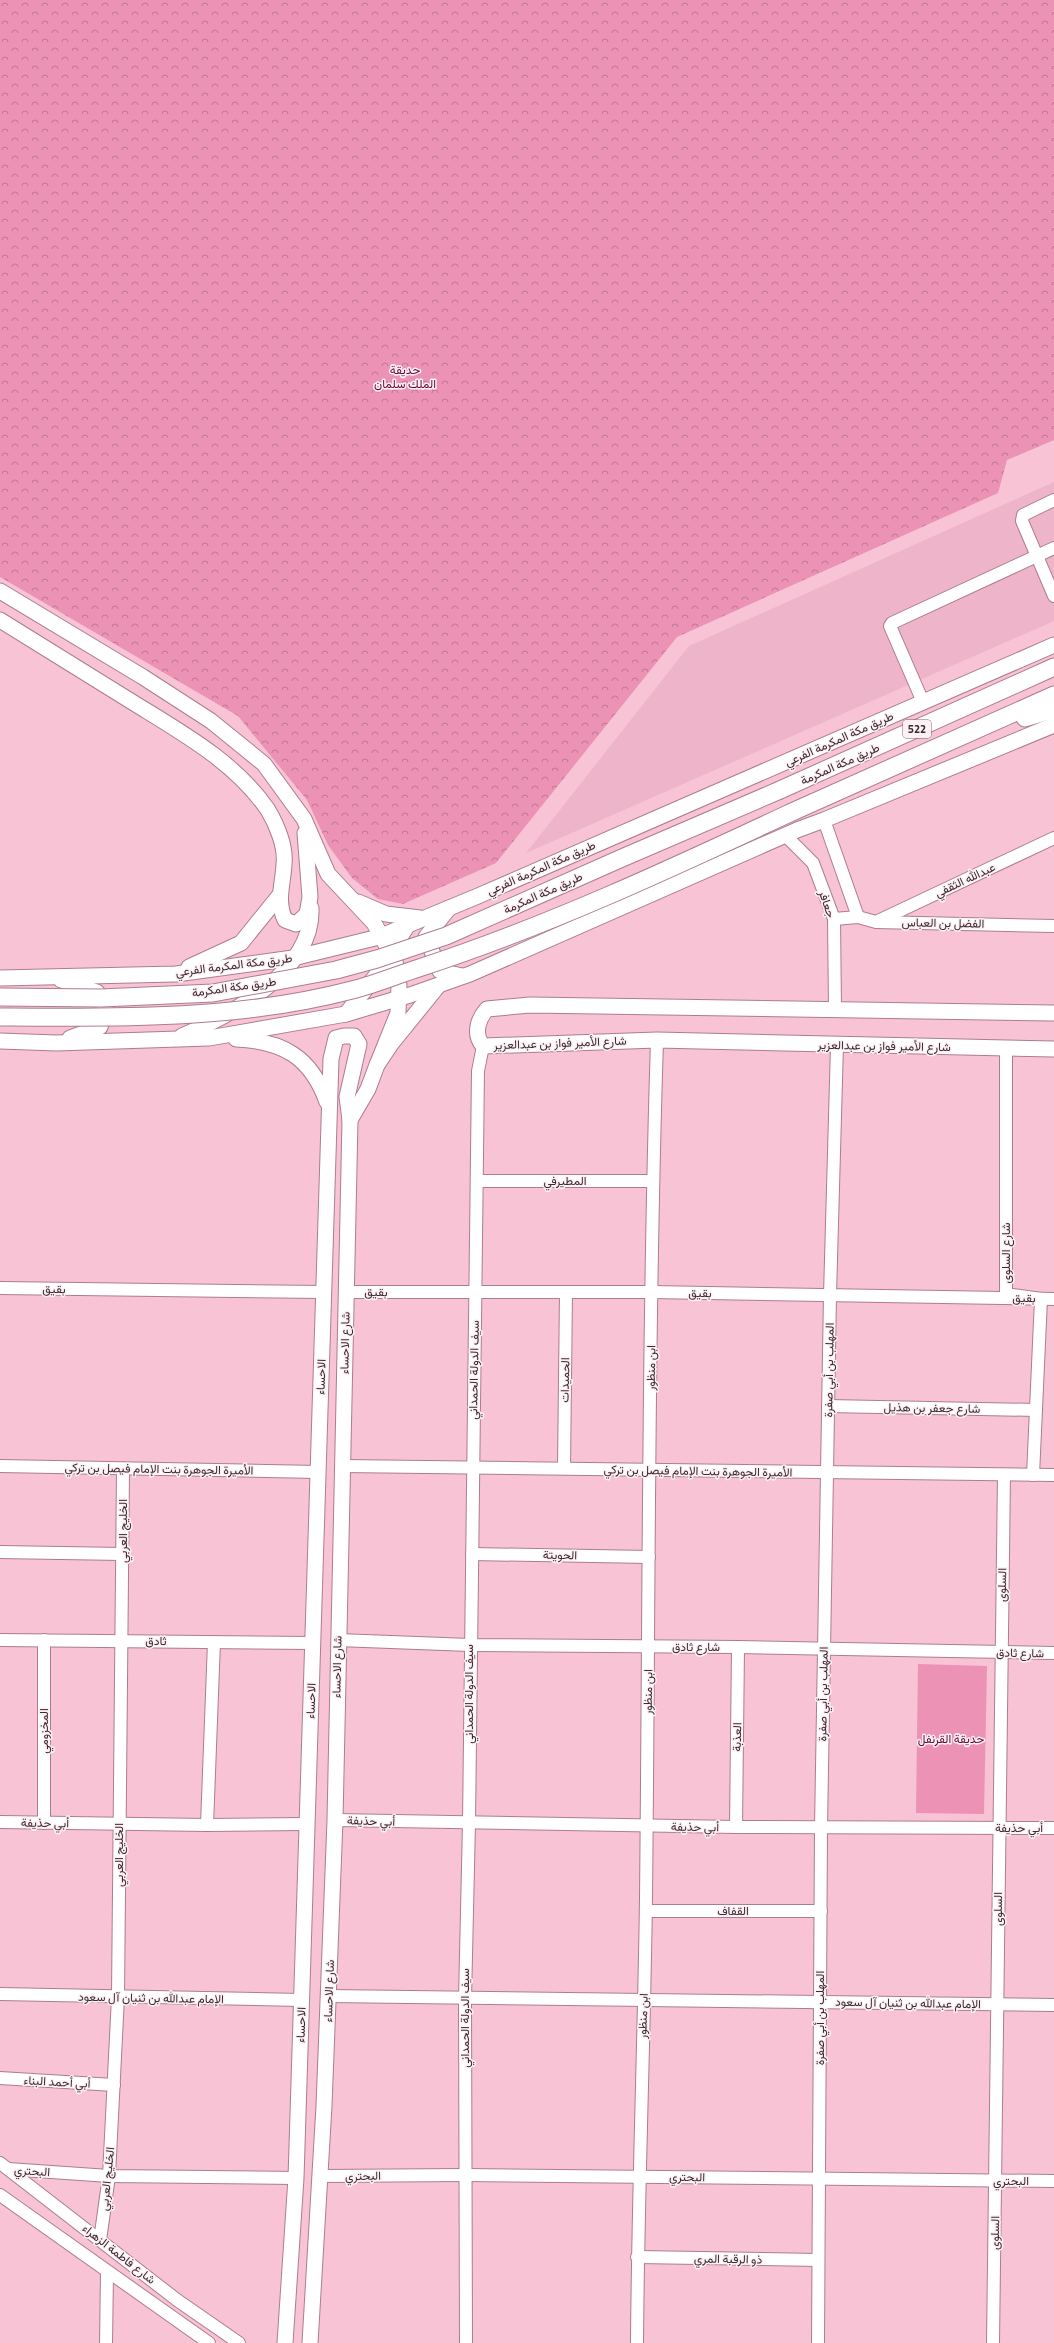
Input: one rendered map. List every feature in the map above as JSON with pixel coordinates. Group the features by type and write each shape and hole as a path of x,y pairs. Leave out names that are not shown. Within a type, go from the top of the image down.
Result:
{"highway":[{"name":"طريق مكة المكرمة","path":"0,997 101,998 213,993 330,971 377,959 446,936 780,790 1054,667"},
{"name":"طريق مكة المكرمة","path":"0,1017 190,1016 283,1003 352,990 530,929 621,892 792,812 1054,695"},
{"path":"932,749 1054,709"}],"main road":[{"path":"0,591 143,677 211,721 264,764 304,819 328,874 374,923 395,961 398,1013 368,1089 350,1120"},
{"path":"0,620 177,730 235,772 268,810 283,846 285,864 279,896 280,910 285,920 296,924 307,914 310,897"},
{"name":"طريق مكة المكرمة الفرعي","path":"0,978 176,974 293,958 381,936 1054,644"},
{"path":"209,1038 346,1014 439,985 502,960 785,835 1054,725"},
{"path":"174,1039 213,1022 249,1001 270,985 303,944 312,919 304,832 297,809"},
{"path":"176,974 241,943 279,896"},
{"path":"336,1038 346,1014 416,921 386,914 354,900"},
{"path":"450,907 426,937 440,971 462,976"},
{"path":"53,977 97,992 106,1009 100,1028 56,1043"},
{"path":"377,1065 391,1044 439,985"},
{"name":"شارع الأمير فواز بن عبدالعزير","path":"1054,1013 530,1005 487,1009 481,1016 478,1034 479,1041 483,1046 657,1040 1054,1049"},
{"name":"شارع الاحساء","path":"313,2342 329,1996 335,1820 350,1120 347,1097 359,1044 354,1036 336,1038"},
{"path":"0,1041 56,1043 209,1038 253,1040 281,1046 307,1065 322,1088 329,1107"},
{"name":"الاحساء","path":"285,2343 296,2178 329,1107 331,1059 336,1038"}],"street":[{"path":"1054,500 1023,515 1022,521 1036,557 1054,596"},
{"path":"923,702 890,626 892,623 1054,548"},
{"path":"824,820 858,917"},
{"name":"جعافر","path":"785,835 813,863 834,919 835,1009"},
{"name":"عبدالله الثقفي","path":"876,922 1054,838"},
{"name":"الفضل بن العباس","path":"834,919 858,917 876,922 1054,926"},
{"name":"ابن منظور","path":"637,2343 638,2176 646,1911 652,1181 657,1040"},
{"name":"المهلب بن أبي صفرة","path":"818,2343 821,1828 830,1295 837,1045"},
{"name":"سيف الدولة الحمداني","path":"466,2343 465,1999 469,1823 472,1468 476,1294 478,1071 483,1046"},
{"name":"شارع السلوى","path":"1006,1048 1006,1294 1041,1299"},
{"name":"المطيرفي","path":"477,1181 652,1181"},
{"name":"بقيق","path":"0,1288 324,1292"},
{"name":"بقيق","path":"346,1292 476,1294 652,1292 1054,1299"},
{"name":"الحميدات","path":"564,1468 566,1292"},
{"path":"1033,1475 1041,1299"},
{"name":"شارع جعفر بن هذيل","path":"828,1406 1036,1410"},
{"name":"الأميرة الجوهرة بنت الإمام فيصل بن تركي","path":"0,1466 318,1472"},
{"name":"الأميرة الجوهرة بنت الإمام فيصل بن تركي","path":"342,1466 1054,1475"},
{"name":"الخليج العربي","path":"100,2240 109,2176 118,1997 123,1469"},
{"name":"السلوى","path":"993,2343 996,2181 998,1828 1004,1475"},
{"path":"0,1552 122,1554"},
{"name":"الحويتة","path":"472,1554 649,1557"},
{"name":"ثادق","path":"0,1640 312,1643"},
{"name":"المخزومي","path":"44,1640 44,1823"},
{"name":"شارع ثادق","path":"338,1640 470,1645 738,1647 1054,1654"},
{"path":"207,1826 214,1642"},
{"name":"العذبة","path":"736,1827 738,1647"},
{"name":"أبي حذيفة","path":"335,1820 821,1828 1054,1828"},
{"name":"أبي حذيفة","path":"0,1822 207,1826 307,1824"},
{"name":"القفاف","path":"646,1911 821,1911"},
{"name":"الإمام عبدالله بن ثنيان آل سعود","path":"0,1994 301,2000"},
{"name":"الإمام عبدالله بن ثنيان آل سعود","path":"329,1996 465,1999 1054,2005"},
{"name":"أبي أحمد البناء","path":"0,2078 114,2085"},
{"name":"البحتري","path":"4,2166 109,2176 296,2178"},
{"name":"شارع فاطمة الزهراء","path":"4,2166 178,2300 239,2343"},
{"name":"البحتري","path":"320,2176 638,2176 820,2180 1054,2181"},
{"name":"شارع فاطمة الزهراء","path":"0,2194 107,2273 209,2343"},
{"name":"ذو الرقبة المري","path":"637,2257 818,2260"},
{"path":"106,2343 107,2273"}],"shaded area":[{"path":"1054,482 1054,621 526,853 689,646"}],"green space":[{"name":"حديقة الملك سلمان","path":"0,0 1054,0 1054,440 1007,460 998,493 677,637 496,863 403,904 378,899 352,878 328,845 307,800 238,716 0,577"},
{"name":"حديقة القرنفل","path":"918,1664 987,1666 984,1814 916,1813"}]}
